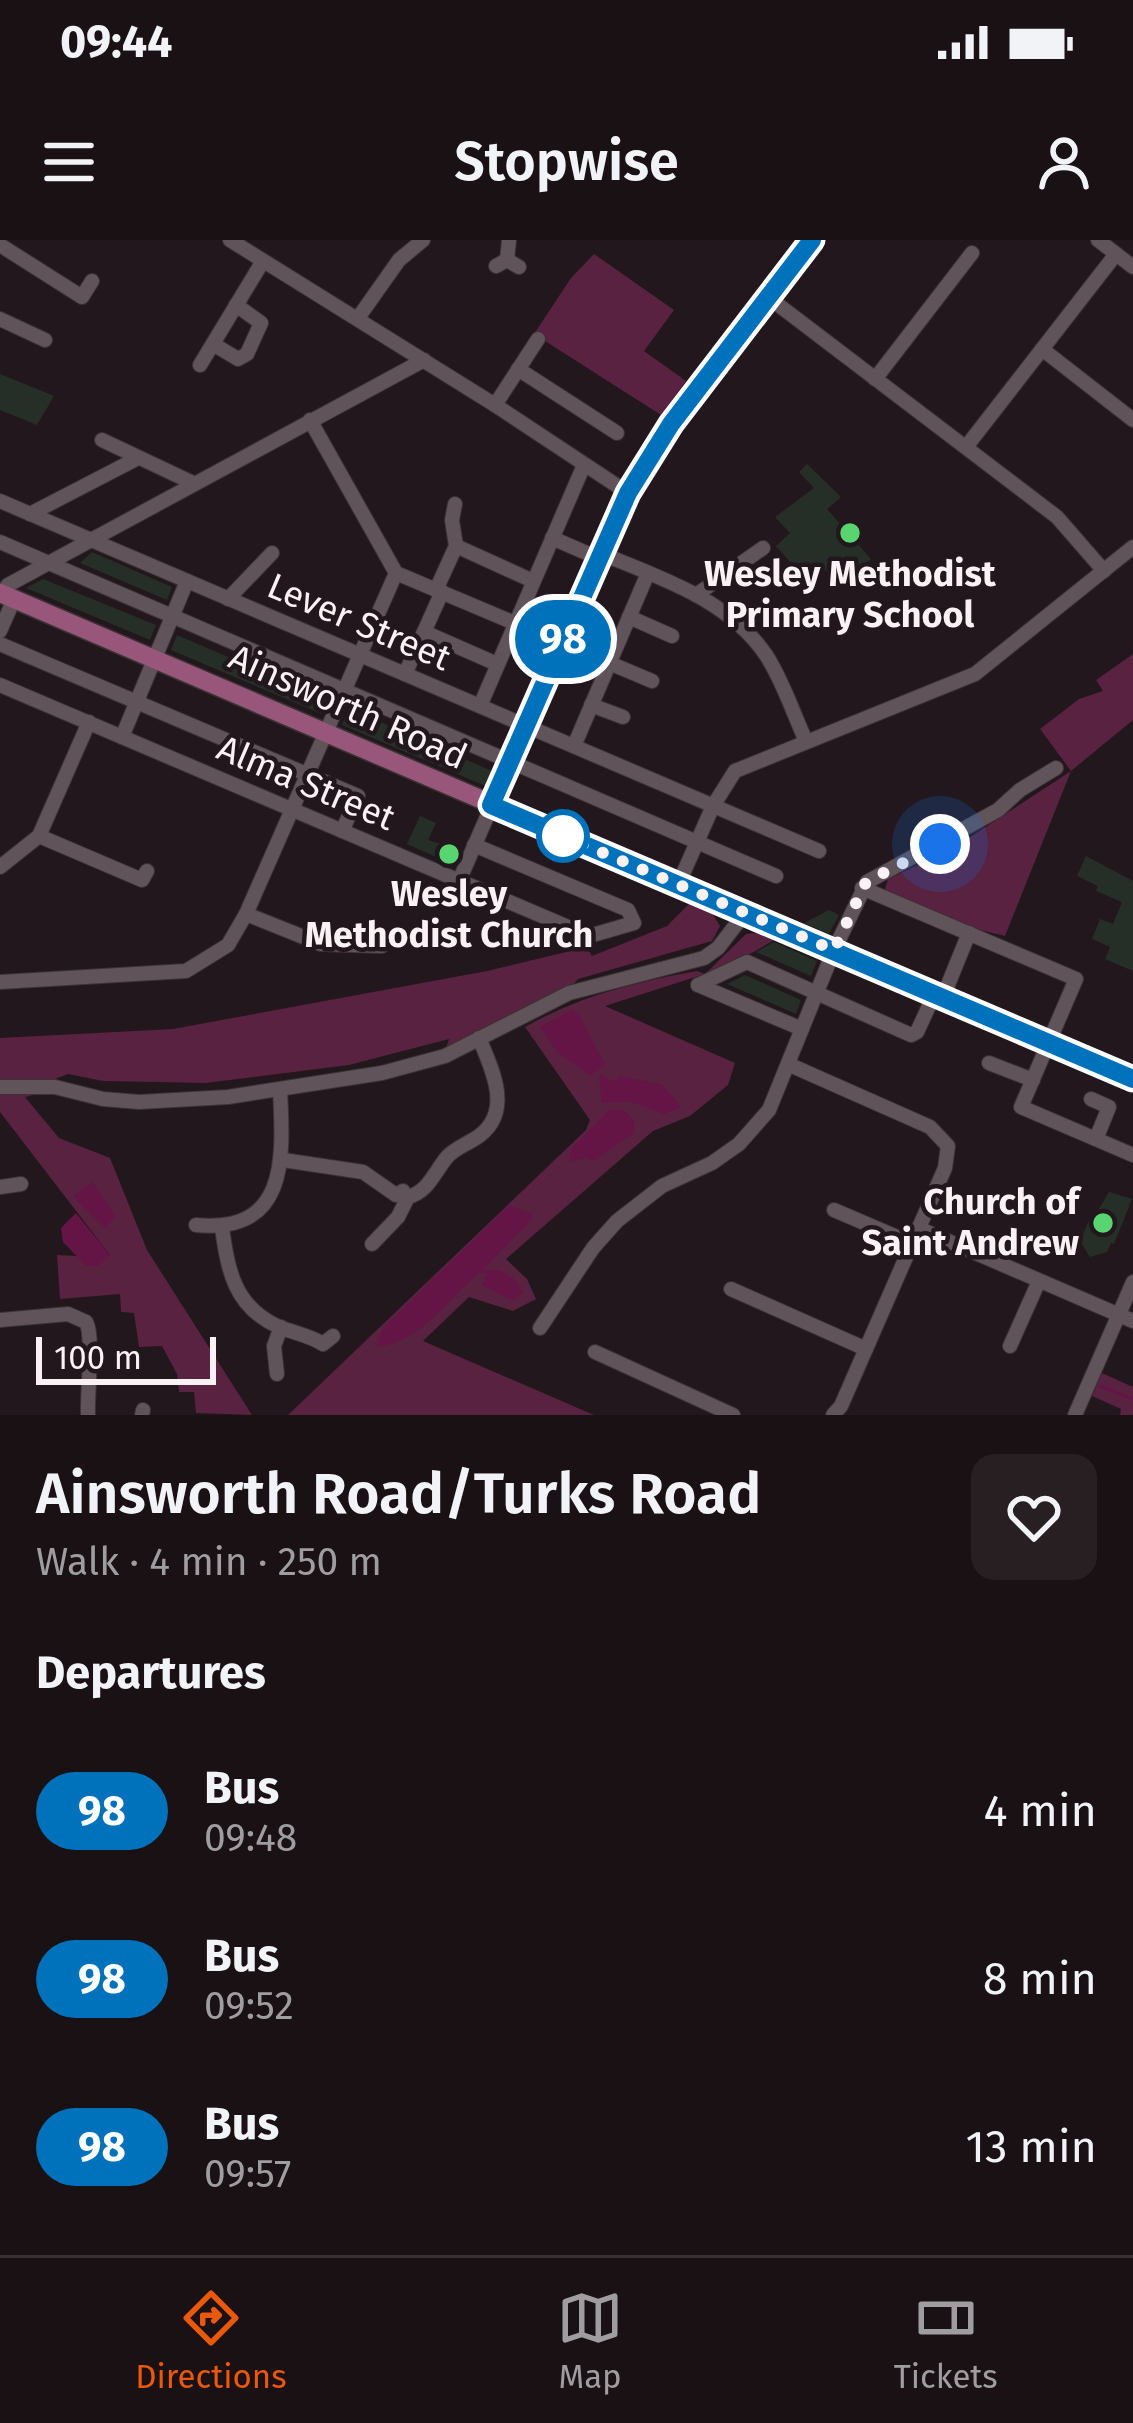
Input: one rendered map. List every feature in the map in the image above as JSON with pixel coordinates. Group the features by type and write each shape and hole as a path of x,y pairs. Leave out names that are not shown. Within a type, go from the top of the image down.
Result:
{"main road":[{"name":"Ainsworth Road","path":"5,596 1133,1079"}],"street":[{"path":"230,240 628,493"},
{"path":"358,318 398,260 423,240"},
{"path":"507,265 508,240"},
{"path":"459,881 628,493 671,424 812,240"},
{"path":"1098,240 1117,249 1133,267"},
{"path":"0,245 82,297 92,281"},
{"path":"966,447 1117,249"},
{"path":"875,379 972,253"},
{"path":"200,365 263,261"},
{"path":"768,297 1057,518 1104,572"},
{"path":"212,344 241,359 254,343 261,323 236,305"},
{"path":"0,319 45,340"},
{"path":"495,405 538,339"},
{"path":"1042,349 1131,423"},
{"path":"0,631 8,585 424,360"},
{"path":"518,369 617,433"},
{"path":"310,421 396,573 652,681"},
{"path":"102,440 193,483"},
{"path":"30,514 138,458"},
{"path":"480,706 584,465"},
{"name":"Lever Street","path":"0,501 713,806 800,836 819,850"},
{"path":"405,674 456,546 455,504"},
{"path":"552,538 648,573 728,615 757,642 774,668 806,741"},
{"path":"0,542 776,876"},
{"path":"456,546 533,581"},
{"path":"678,885 713,806 735,771 975,674 1133,547"},
{"path":"697,595 763,548"},
{"name":"Lever Street","path":"228,599 272,554"},
{"path":"0,982 186,971 228,945 246,914 396,573"},
{"path":"574,746 648,573"},
{"path":"122,736 187,581"},
{"path":"629,617 672,636"},
{"path":"424,632 497,664"},
{"path":"0,644 358,796 342,831"},
{"name":"Alma Street","path":"0,685 589,936 634,922 628,910 474,845"},
{"path":"591,704 623,717"},
{"path":"0,867 39,836 89,722"},
{"path":"540,1328 544,1309 616,1221 662,1186 712,1163 770,1110 862,888 888,868 998,810 1044,770"},
{"path":"39,836 142,880 147,871"},
{"path":"862,888 1076,979 1021,1107 1133,1155"},
{"path":"0,1087 55,1087 139,1102 228,1097 382,1073 445,1056 569,993 704,958 746,913"},
{"path":"246,914 321,944 383,947"},
{"path":"802,1029 698,985 747,962 911,1035 939,995 969,933"},
{"path":"283,1160 363,1172 395,1195 423,1191 452,1153 484,1132 497,1111 492,1067 479,1038"},
{"path":"989,1063 1033,1080"},
{"path":"790,1065 930,1127 944,1138 949,1156 866,1349 832,1415"},
{"path":"196,1225 222,1228 254,1212 272,1189 283,1160 280,1089"},
{"path":"1091,1100 1109,1107 1096,1139"},
{"path":"0,1186 21,1184"},
{"path":"372,1246 398,1216 404,1191"},
{"path":"834,1210 1039,1281 1126,1318"},
{"path":"222,1228 238,1295 257,1316 323,1344 333,1336"},
{"path":"1010,1346 1039,1281"},
{"path":"1075,1415 1126,1318 1133,1282"},
{"path":"731,1289 866,1349"},
{"path":"0,1320 68,1314 86,1322 93,1340 87,1371 88,1415"},
{"path":"277,1374 274,1346 280,1328"},
{"path":"595,1352 733,1415"}],"shaded area":[{"path":"594,254 674,310 644,351 686,381 661,415 534,334 571,278"},
{"path":"1133,654 1133,720 1071,771 1040,729 1079,699 1103,691 1096,680"},
{"path":"1071,771 1005,936 884,893 888,879 952,849"},
{"path":"692,901 709,908 720,926 712,941 578,979 571,987 446,1048 449,1039 349,1065 206,1083 103,1081 68,1074 55,1079 0,1079 0,1038 173,1029 487,971 587,947 592,956 667,926"},
{"path":"746,934 785,934 727,967 605,1006 735,1063 728,1085 690,1116 653,1131 506,1259 527,1279 536,1299 513,1311 469,1297 423,1341 594,1415 288,1415 586,1130 590,1120 525,1027 608,992 697,971 705,974"},
{"path":"572,1010 605,1064 591,1076 557,1052 540,1027"},
{"path":"602,1075 613,1082 620,1076 663,1085 681,1107 665,1114 631,1102 602,1103"},
{"path":"23,1089 33,1095 25,1097 59,1138 110,1158 147,1250 252,1415 196,1413 194,1392 179,1392 177,1374 162,1346 139,1347 134,1313 121,1312 120,1294 60,1299 57,1255 78,1256 86,1266 110,1255 0,1112 0,1090"},
{"path":"609,1110 624,1110 634,1121 634,1133 594,1161 569,1161 571,1149"},
{"path":"92,1182 116,1216 105,1229 73,1196"},
{"path":"509,1206 532,1213 532,1219 483,1270 500,1270 523,1292 513,1301 482,1285 487,1273 479,1273 421,1328 377,1347 389,1322"},
{"path":"76,1213 110,1255 98,1266 86,1266 63,1242 61,1228"},
{"path":"1102,1373 1133,1387 1133,1415 1120,1415 1121,1409 1092,1396"}],"building":[{"path":"0,374 54,396 37,425 0,410"},
{"path":"807,464 841,497 827,509 871,559 840,587 822,567 807,581 776,546 790,533 775,517 814,488 799,472"},
{"path":"92,552 172,587 167,600 80,563"},
{"path":"43,579 156,625 150,640 26,588"},
{"path":"177,635 328,700 322,714 171,650"},
{"path":"349,708 494,772 488,787 342,725"},
{"path":"420,816 436,823 428,840 460,850 454,865 407,844"},
{"path":"1086,856 1133,881 1133,971 1105,959 1110,947 1092,939 1100,919 1113,924 1122,902 1077,876"},
{"path":"829,910 839,915 829,934 804,923"},
{"path":"774,942 817,961 811,976 756,952"},
{"path":"745,975 801,1000 796,1014 727,984"},
{"name":"Church of Saint Andrew","path":"1109,1192 1132,1199 1114,1244 1107,1252 1090,1257 1080,1241"}],"waterway":[{"path":"1100,1386 1133,1399"}],"bus line":[{"name":"98","path":"812,240 671,424 628,493 491,805 1133,1079"}],"place":[{"name":"Wesley Methodist Primary School","path":"850,533"},
{"name":"Wesley Methodist Church","path":"449,854"},
{"name":"Church of Saint Andrew","path":"1103,1223"}],"route":[{"path":"563,836 834,950 866,882 940,844"}]}
